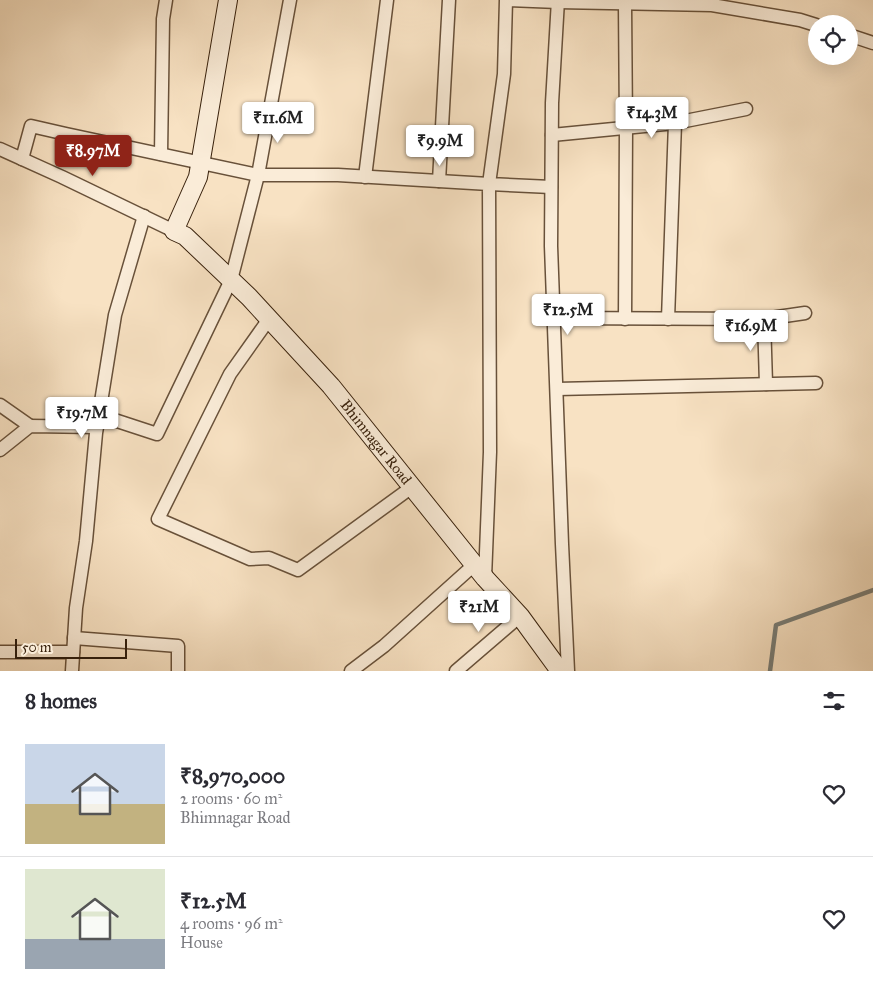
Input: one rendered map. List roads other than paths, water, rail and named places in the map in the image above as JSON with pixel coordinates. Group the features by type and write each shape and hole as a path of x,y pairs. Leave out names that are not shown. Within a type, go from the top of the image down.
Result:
{"street":[{"path":"161,154 163,19 166,0"},
{"path":"0,149 174,231 198,177 228,0"},
{"path":"0,450 30,426 98,421 157,434 231,280 258,175 290,0"},
{"path":"366,177 387,0"},
{"path":"439,181 449,0"},
{"path":"351,671 367,666 384,646 480,571 490,452 489,184 504,74 506,0 712,5 808,22"},
{"path":"558,1 552,103 551,246 562,554 559,670"},
{"path":"624,4 626,128 625,319"},
{"path":"858,38 873,43"},
{"path":"552,135 675,123 746,109"},
{"path":"668,319 675,123"},
{"path":"22,160 31,126 258,175 338,175 552,187"},
{"path":"72,671 76,608 86,541 98,421 115,316 144,216"},
{"name":"Bhimnagar Road","path":"174,231 186,236 231,280 270,319 331,386 480,571 520,616 559,670"},
{"path":"554,318 764,319 805,313"},
{"path":"270,319 230,374 158,519 250,559 269,558 298,570 412,487"},
{"path":"764,319 766,384"},
{"path":"557,388 816,383"},
{"path":"0,405 30,426"},
{"path":"456,671 520,616"},
{"path":"74,638 178,646 178,671"},
{"path":"0,652 73,652"}],"waterway":[{"path":"770,671 776,625 873,590"}]}
